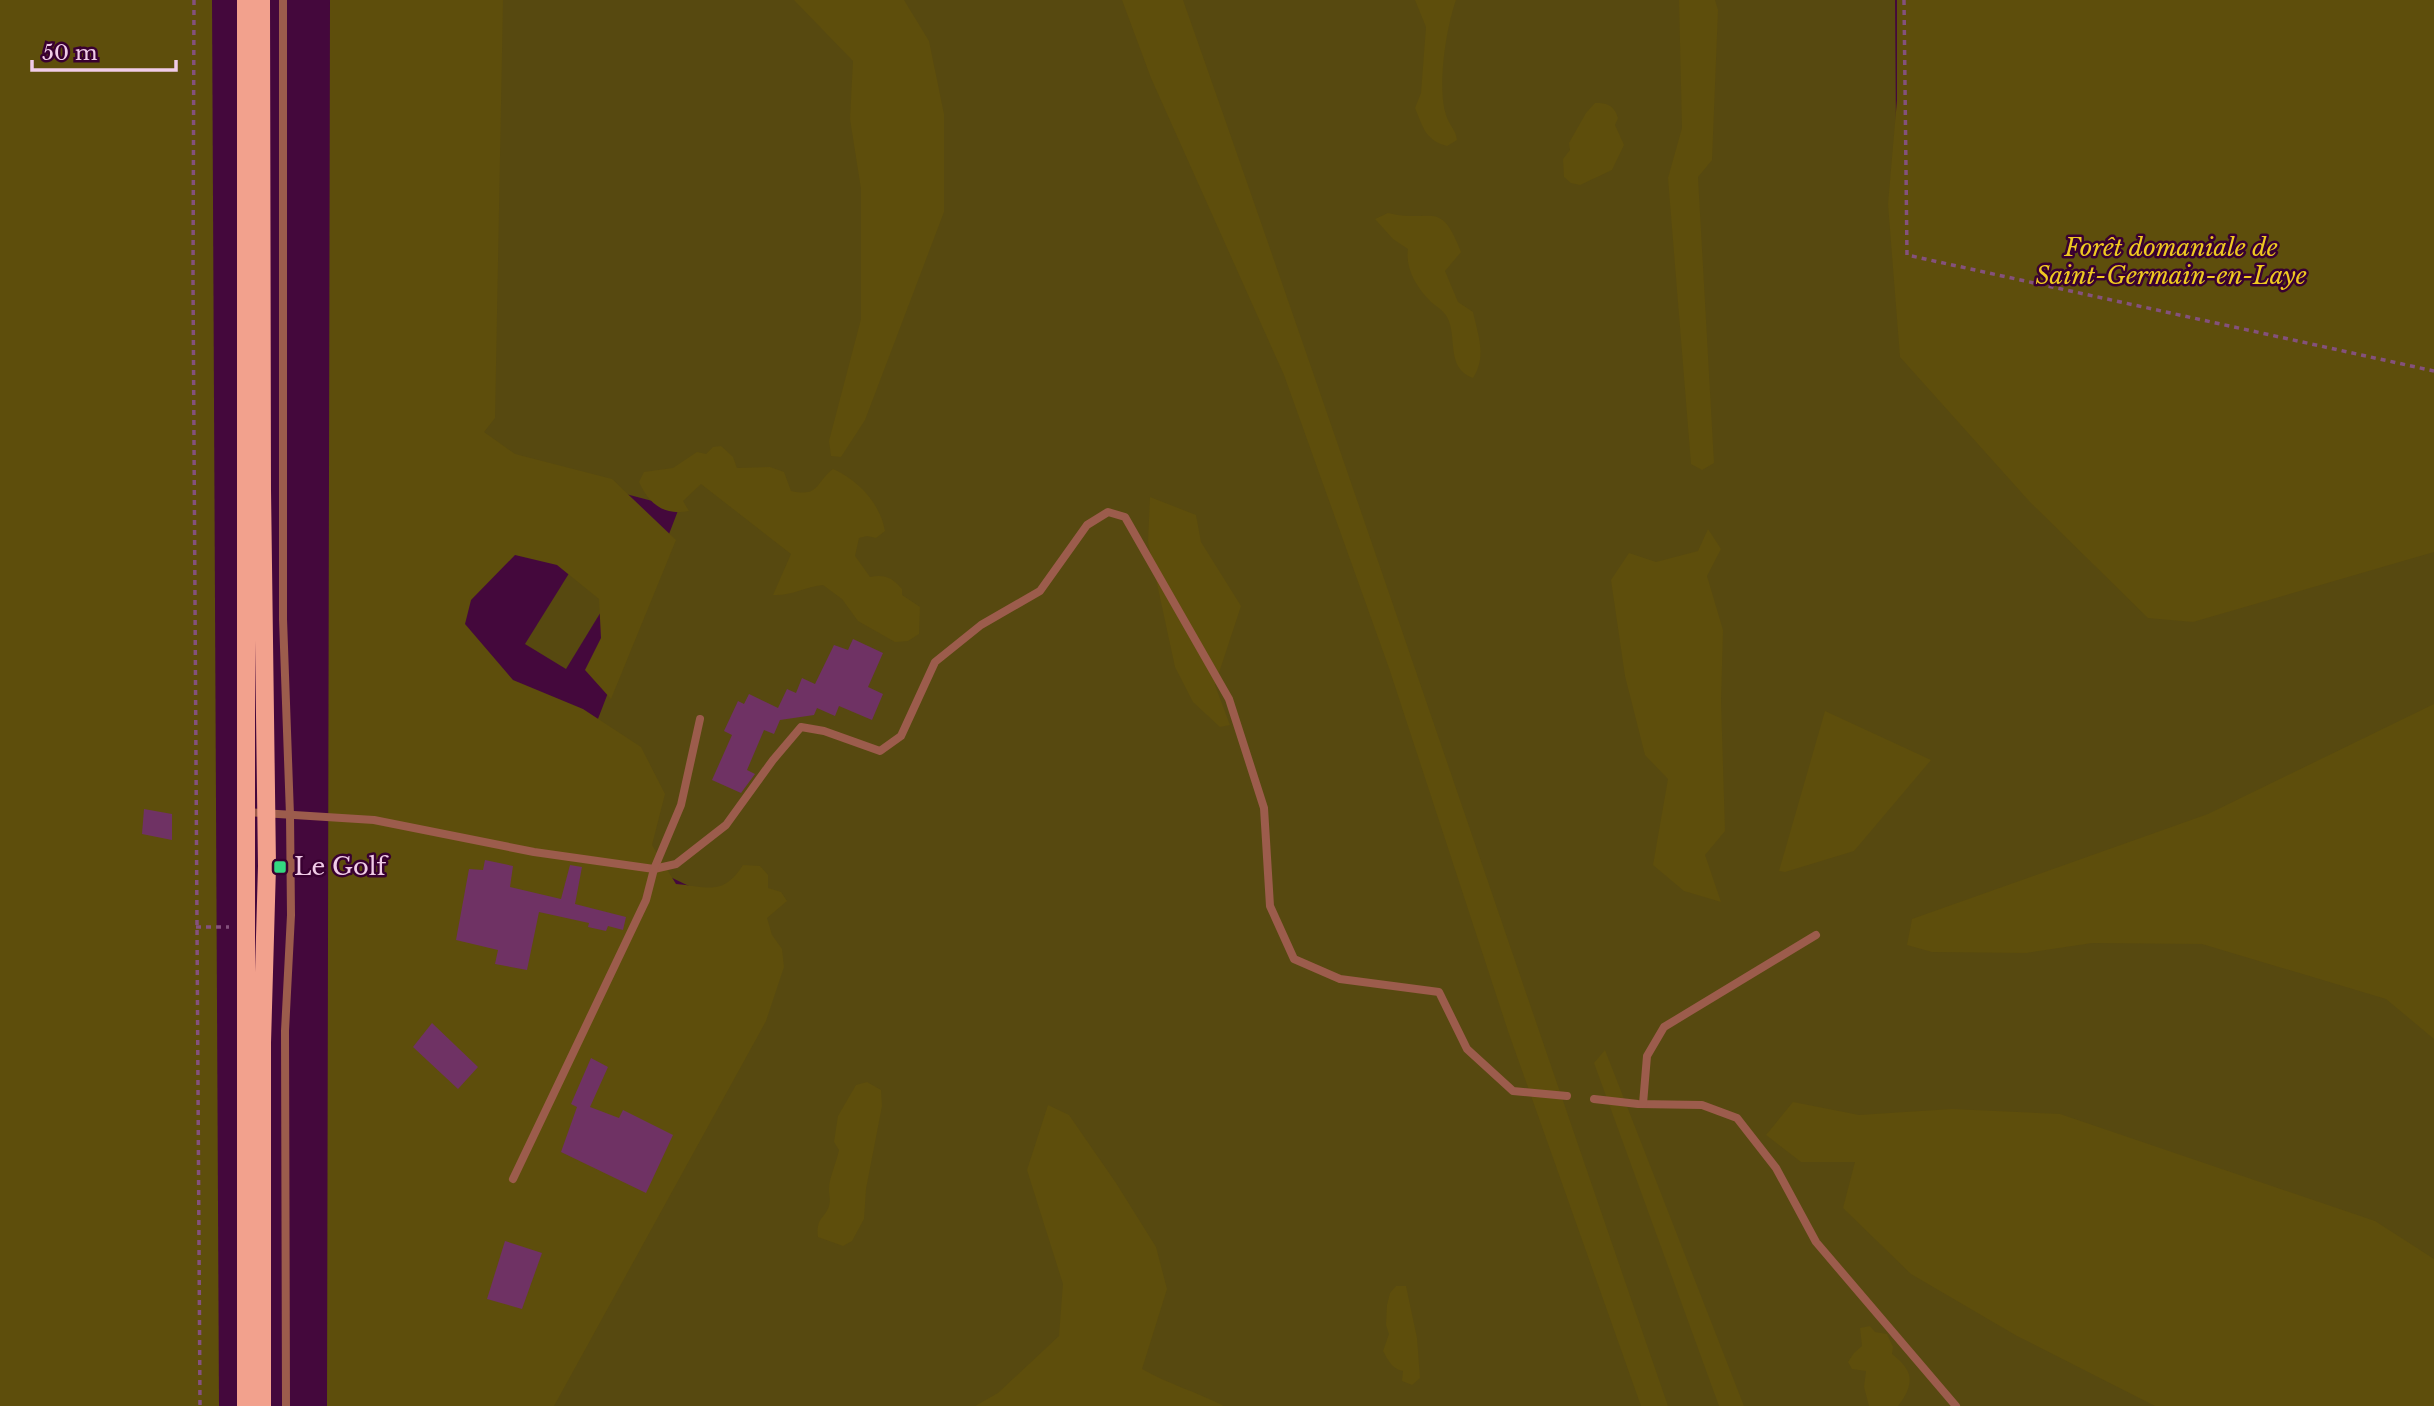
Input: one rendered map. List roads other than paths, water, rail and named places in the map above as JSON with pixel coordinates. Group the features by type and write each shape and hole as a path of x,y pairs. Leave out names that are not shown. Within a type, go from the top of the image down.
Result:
{"main road":[{"path":"246,0 256,812 267,866 262,1043 262,1406"},
{"path":"246,1406 256,812 261,0"}],"lane":[{"path":"284,0 283,619 291,915 285,1031 286,1406"},
{"path":"256,812 374,820 534,852 654,869 676,864 726,825 772,760 802,727 824,731 880,751 901,736 934,662 981,625 1040,591 1087,525 1108,512 1125,517 1229,699 1264,808 1270,906 1294,960 1340,979 1439,992 1467,1049 1513,1091 1567,1096"},
{"path":"513,1179 646,900 654,869 681,804 699,719"},
{"path":"1643,1104 1647,1056 1664,1027 1816,934"},
{"path":"1594,1099 1643,1104 1702,1105 1737,1118 1776,1168 1816,1242 1956,1406"}],"place":[{"name":"Le Golf","path":"280,867"}],"park label":[{"name":"Forêt domaniale de Saint-Germain-en-Laye","path":"2171,262"}]}
